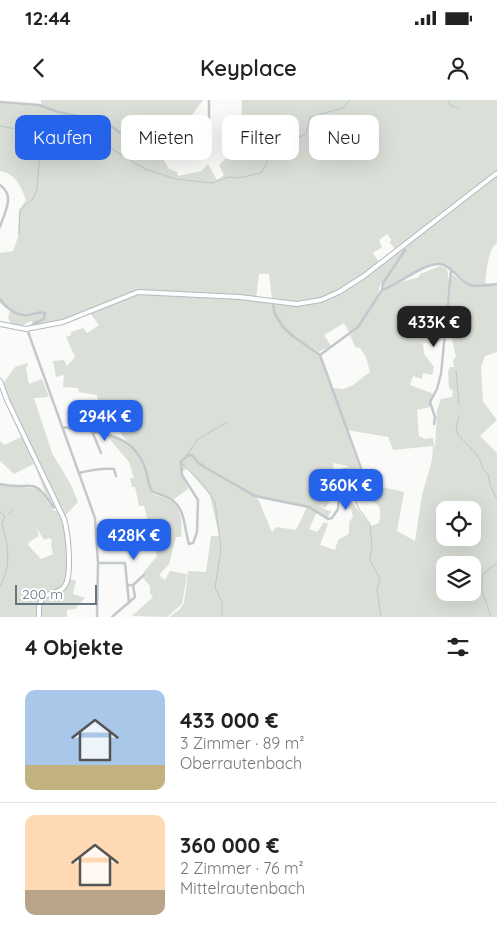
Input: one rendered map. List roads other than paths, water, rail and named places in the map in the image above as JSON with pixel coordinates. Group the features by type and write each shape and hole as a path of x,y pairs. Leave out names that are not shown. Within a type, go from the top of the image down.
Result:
{"main road":[{"path":"0,323 28,329 63,322 138,292 228,296 300,304 325,298 356,281 497,173"},
{"path":"0,381 2,391 59,508 68,536 68,578 60,590 43,597 39,606 39,617"}],"street":[{"path":"0,102 39,105 58,112 95,118 111,125 145,151 154,154 173,154 190,158 209,151 209,100"},
{"path":"0,185 6,190 8,200 0,227"},
{"path":"382,290 382,284 406,248 405,244"},
{"path":"320,354 358,327 382,290 437,264 443,264 471,285 497,284"},
{"path":"434,424 435,417 430,402 442,374 451,271"},
{"path":"0,299 6,307 18,314 44,313 44,319 31,325 28,329 95,518 98,563 97,617"},
{"path":"62,427 116,436 126,442 144,464 150,488 156,494 170,498 178,504 183,517 188,543 193,543 197,532 198,500 182,475 180,463 184,457 193,456 197,462 206,468 257,497 309,507 328,519 332,518 338,508 340,471 345,469 359,475 362,472 320,354 283,328 275,314 272,301"},
{"path":"92,431 101,453"},
{"path":"79,473 96,468 114,469 116,476"},
{"path":"0,484 37,487 44,493 54,508 59,508"},
{"path":"98,563 125,563 128,603"},
{"path":"112,617 135,596 134,585 144,574"},
{"path":"127,585 134,585"}],"waterway":[{"path":"0,126 47,135 48,139 61,142 63,146 84,147 87,142 99,141 145,169 176,179 212,183 228,177 238,178 261,173 269,154 282,145 306,134 310,117 343,108 350,100"},
{"path":"448,100 450,105 459,109"},
{"path":"19,234 20,210 33,199 37,189 39,160"},
{"path":"456,371 459,405"},
{"path":"459,416 456,427 458,435 480,460 483,469 488,474 497,500"},
{"path":"187,455 198,439 226,423"},
{"path":"183,464 203,484 215,502 221,549 215,588 222,602 222,617"},
{"path":"348,485 359,509 370,524 372,546 370,560 380,579 377,589 381,617"},
{"path":"0,512 5,516 2,524 8,555 6,571 0,586"},
{"path":"491,617 482,588 483,574 497,563"}]}
